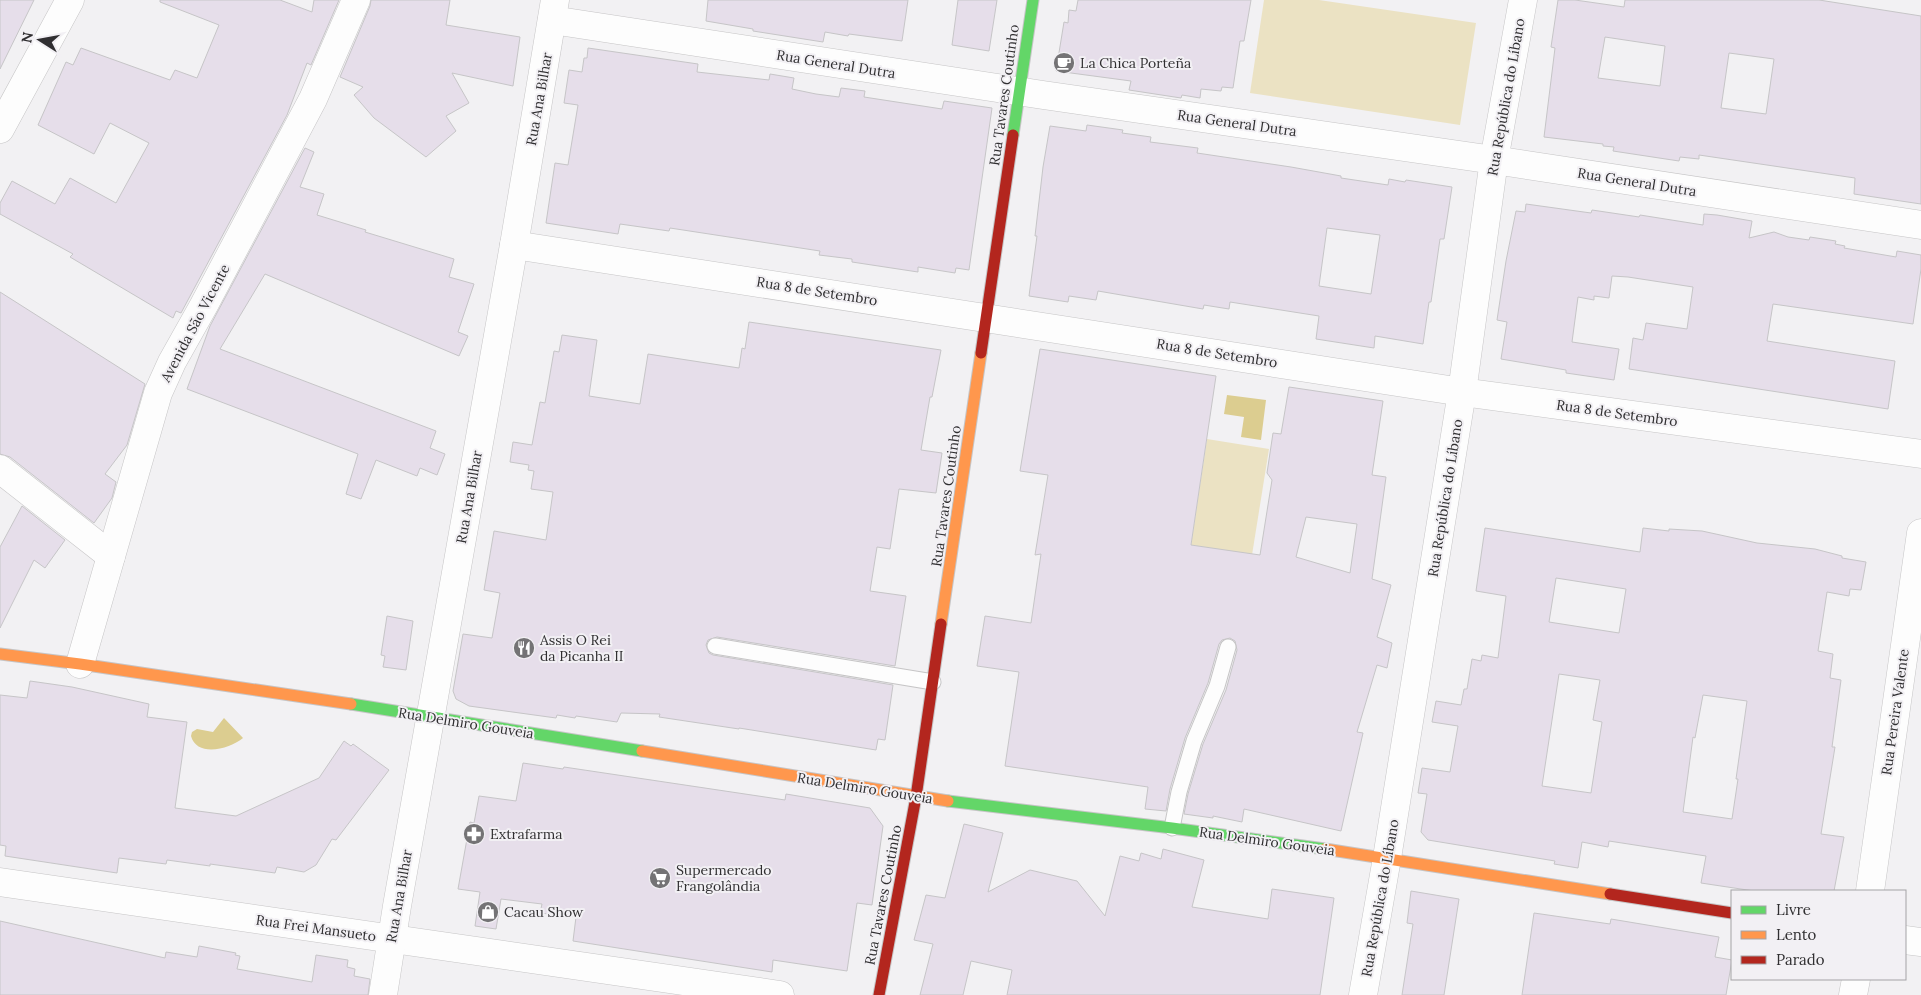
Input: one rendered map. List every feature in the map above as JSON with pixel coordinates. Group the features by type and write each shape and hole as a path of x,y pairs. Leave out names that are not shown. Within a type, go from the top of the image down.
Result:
{"street":[{"path":"0,129 70,0"},
{"name":"Avenida São Vicente","path":"80,664 158,393 313,99 356,0"},
{"name":"Rua Tavares Coutinho","path":"879,995 916,797 934,682 1033,0"},
{"name":"Rua República do Líbano","path":"1363,995 1462,392 1494,160 1523,0"},
{"name":"Rua General Dutra","path":"554,10 1020,91 1921,225"},
{"name":"Rua Ana Bilhar","path":"383,995 554,10"},
{"name":"Rua 8 de Setembro","path":"514,245 1462,392 1921,454"},
{"path":"0,469 111,556"},
{"name":"Rua Pereira Valente","path":"1870,890 1921,533"},
{"name":"Rua Delmiro Gouveia","path":"0,654 80,664 430,716 916,797 1172,828 1387,858 1731,913"},
{"name":"Rua Frei Mansueto","path":"0,882 780,995"},
{"path":"1906,940 1921,942"},
{"path":"1853,995 1856,980"}],"lane":[{"path":"715,646 934,682"},
{"path":"1172,828 1179,792 1194,741 1217,686 1228,647"}],"shaded area":[{"path":"1264,0 1319,0 1476,23 1460,125 1250,93"},
{"path":"1227,395 1266,400 1261,440 1241,437 1244,417 1224,414"},
{"path":"1207,439 1269,449 1252,555 1191,545"},
{"path":"224,718 243,738 230,745 214,749 200,747 194,743 191,736 192,732 197,729 213,732"}],"building":[{"path":"0,0 34,0 0,69"},
{"path":"160,0 280,0 312,12 314,0 339,0 311,65 307,63 287,115 181,313 176,311 173,318 70,257 73,254 0,214 0,203 12,181 55,204 70,178 116,203 149,143 110,123 94,154 38,125 66,62 73,65 81,48 170,80 175,70 197,78 219,25 160,2"},
{"path":"371,0 450,0 446,25 520,37 513,86 452,73 469,103 446,116 456,131 426,157 374,118 354,95 363,87 340,77"},
{"path":"708,0 908,0 902,41 825,32 823,42 753,31 753,29 706,21"},
{"path":"958,0 997,0 989,51 952,45"},
{"path":"1078,0 1251,0 1244,41 1240,41 1233,88 1222,87 1221,91 1201,89 1200,98 1182,95 1181,98 1129,90 1131,81 1056,71 1064,22 1068,23 1069,10 1076,11"},
{"path":"1558,0 1575,0 1624,7 1625,0 1819,0 1921,16 1921,204 1854,194 1855,178 1699,155 1699,159 1680,157 1679,161 1613,151 1614,147 1603,146 1603,144 1544,137 1555,48 1551,47","holes":["1605,37 1665,46 1660,86 1598,78","1729,53 1774,59 1766,114 1721,108"]},
{"path":"588,48 698,64 697,72 769,80 770,74 794,78 792,89 816,94 839,97 841,88 865,91 864,97 942,109 944,101 992,108 969,270 956,268 955,273 918,267 918,272 852,262 852,259 819,255 820,251 670,228 669,231 620,224 618,234 546,223 555,163 568,165 578,105 564,103 569,70 582,72"},
{"path":"1087,125 1123,130 1122,133 1151,137 1150,142 1198,148 1197,153 1291,167 1341,176 1341,178 1388,185 1389,179 1405,182 1406,180 1452,187 1444,239 1440,239 1423,344 1375,336 1374,348 1316,339 1319,316 1230,302 1229,309 1204,305 1203,309 1098,291 1096,300 1069,296 1068,302 1029,296 1043,167 1050,126 1086,131","holes":["1327,228 1380,235 1371,294 1319,286"]},
{"path":"305,148 314,152 300,187 324,194 317,215 366,230 365,232 454,259 449,277 474,284 458,332 468,336 459,356 265,274 220,349 436,431 430,448 445,454 437,475 420,468 417,476 376,460 361,499 346,494 358,454 187,389 210,326"},
{"path":"1526,204 1591,213 1592,210 1639,217 1640,215 1703,225 1704,214 1717,215 1752,221 1749,238 1774,232 1788,237 1809,240 1810,237 1836,241 1835,244 1845,246 1844,248 1896,257 1897,251 1921,255 1921,269 1913,324 1773,304 1767,341 1895,361 1888,409 1629,369 1633,338 1643,340 1646,323 1687,329 1693,287 1628,277 1612,276 1609,298 1594,296 1594,300 1578,297 1572,342 1619,349 1614,380 1566,373 1566,370 1501,359 1507,322 1497,320 1506,261 1516,211 1525,212"},
{"path":"0,292 145,384 127,445 105,474 116,482 112,498 94,523 10,457 0,454"},
{"path":"749,322 941,350 932,397 930,397 921,450 942,453 936,493 899,489 890,549 877,547 870,591 906,596 895,666 717,637 708,640 706,645 709,653 713,655 893,685 885,740 878,739 876,750 659,717 660,714 621,713 617,722 576,716 575,718 557,715 556,718 469,706 456,699 453,691 463,634 492,638 500,593 484,590 494,531 546,540 553,492 531,489 534,471 528,470 529,465 510,462 513,442 532,445 540,402 545,403 554,351 559,352 562,335 597,340 589,396 640,404 648,354 739,368 742,348 745,349"},
{"path":"1040,349 1216,376 1191,545 1260,555 1272,480 1267,473 1273,433 1281,434 1289,387 1383,401 1372,475 1386,477 1372,579 1391,585 1377,637 1392,643 1387,668 1377,665 1357,732 1363,733 1341,831 1244,809 1242,822 1213,816 1213,818 1184,814 1203,744 1226,690 1237,650 1235,641 1230,638 1222,640 1219,644 1208,683 1185,738 1170,789 1166,811 1145,809 1148,787 1005,766 1019,672 977,666 985,616 1031,623 1041,554 1035,555 1048,475 1020,471","holes":["1306,517 1357,524 1350,573 1296,557"]},
{"path":"22,506 65,540 45,568 34,560 0,628 0,547"},
{"path":"1485,528 1640,552 1643,528 1669,531 1669,529 1702,531 1757,543 1815,549 1842,556 1842,558 1866,562 1861,590 1850,589 1849,596 1827,592 1818,651 1833,654 1830,678 1841,680 1832,747 1835,747 1821,834 1844,837 1834,890 1747,890 1701,883 1706,856 1609,841 1608,847 1582,842 1578,868 1554,864 1555,861 1428,840 1421,832 1427,794 1418,793 1422,768 1450,772 1458,726 1432,722 1436,701 1461,705 1464,689 1467,689 1472,659 1481,661 1482,655 1498,658 1506,596 1476,591","holes":["1556,578 1626,589 1619,633 1549,622","1559,674 1600,680 1593,720 1602,722 1591,793 1542,786","1703,695 1747,701 1732,819 1683,812 1693,737 1695,738"]},
{"path":"387,616 413,621 406,670 383,667 385,656 381,655"},
{"path":"30,681 72,687 149,704 147,717 187,722 175,808 236,816 319,778 344,741 351,746 353,744 389,770 336,840 332,839 316,865 304,872 277,867 275,873 210,864 210,866 167,860 166,864 119,858 117,873 5,856 6,846 0,845 0,695 27,698"},
{"path":"523,763 563,769 564,767 785,800 786,794 870,808 883,826 872,905 857,903 847,971 773,960 772,972 573,941 576,917 540,913 542,904 501,899 496,929 475,926 480,892 458,889 470,822 474,823 479,796 516,801"},
{"path":"964,824 1003,833 988,892 1030,870 1077,881 1105,916 1120,856 1139,861 1141,853 1161,859 1163,849 1204,860 1192,907 1268,919 1272,889 1334,898 1320,995 1007,995 1012,970 971,961 963,995 920,995 933,944 914,940 926,895 945,898"},
{"path":"1411,891 1459,899 1444,995 1402,995 1413,924 1407,923"},
{"path":"1534,913 1610,924 1611,919 1719,937 1715,957 1731,960 1726,995 1522,995"},
{"path":"0,921 165,958 166,952 197,957 199,946 236,953 235,955 240,956 237,969 312,982 316,955 348,960 347,967 355,969 354,976 370,979 368,995 0,995"}],"traffic: fast":[{"path":"1013,135 1033,0"},
{"path":"351,704 642,751"},
{"path":"948,801 1172,828 1325,849"}],"traffic: slow":[{"path":"941,624 981,353"},
{"path":"0,654 351,704"},
{"path":"642,751 948,801"},
{"path":"1325,849 1610,894"}],"traffic: jam":[{"path":"981,353 1013,135"},
{"path":"879,995 916,797 941,624"},
{"path":"1610,894 1731,913"}],"place":[{"name":"La Chica Porteña","path":"1064,63"},
{"name":"Assis O Rei da Picanha II","path":"524,648"},
{"name":"Extrafarma","path":"474,834"},
{"name":"Supermercado Frangolândia","path":"660,878"},
{"name":"Cacau Show","path":"488,912"}]}
